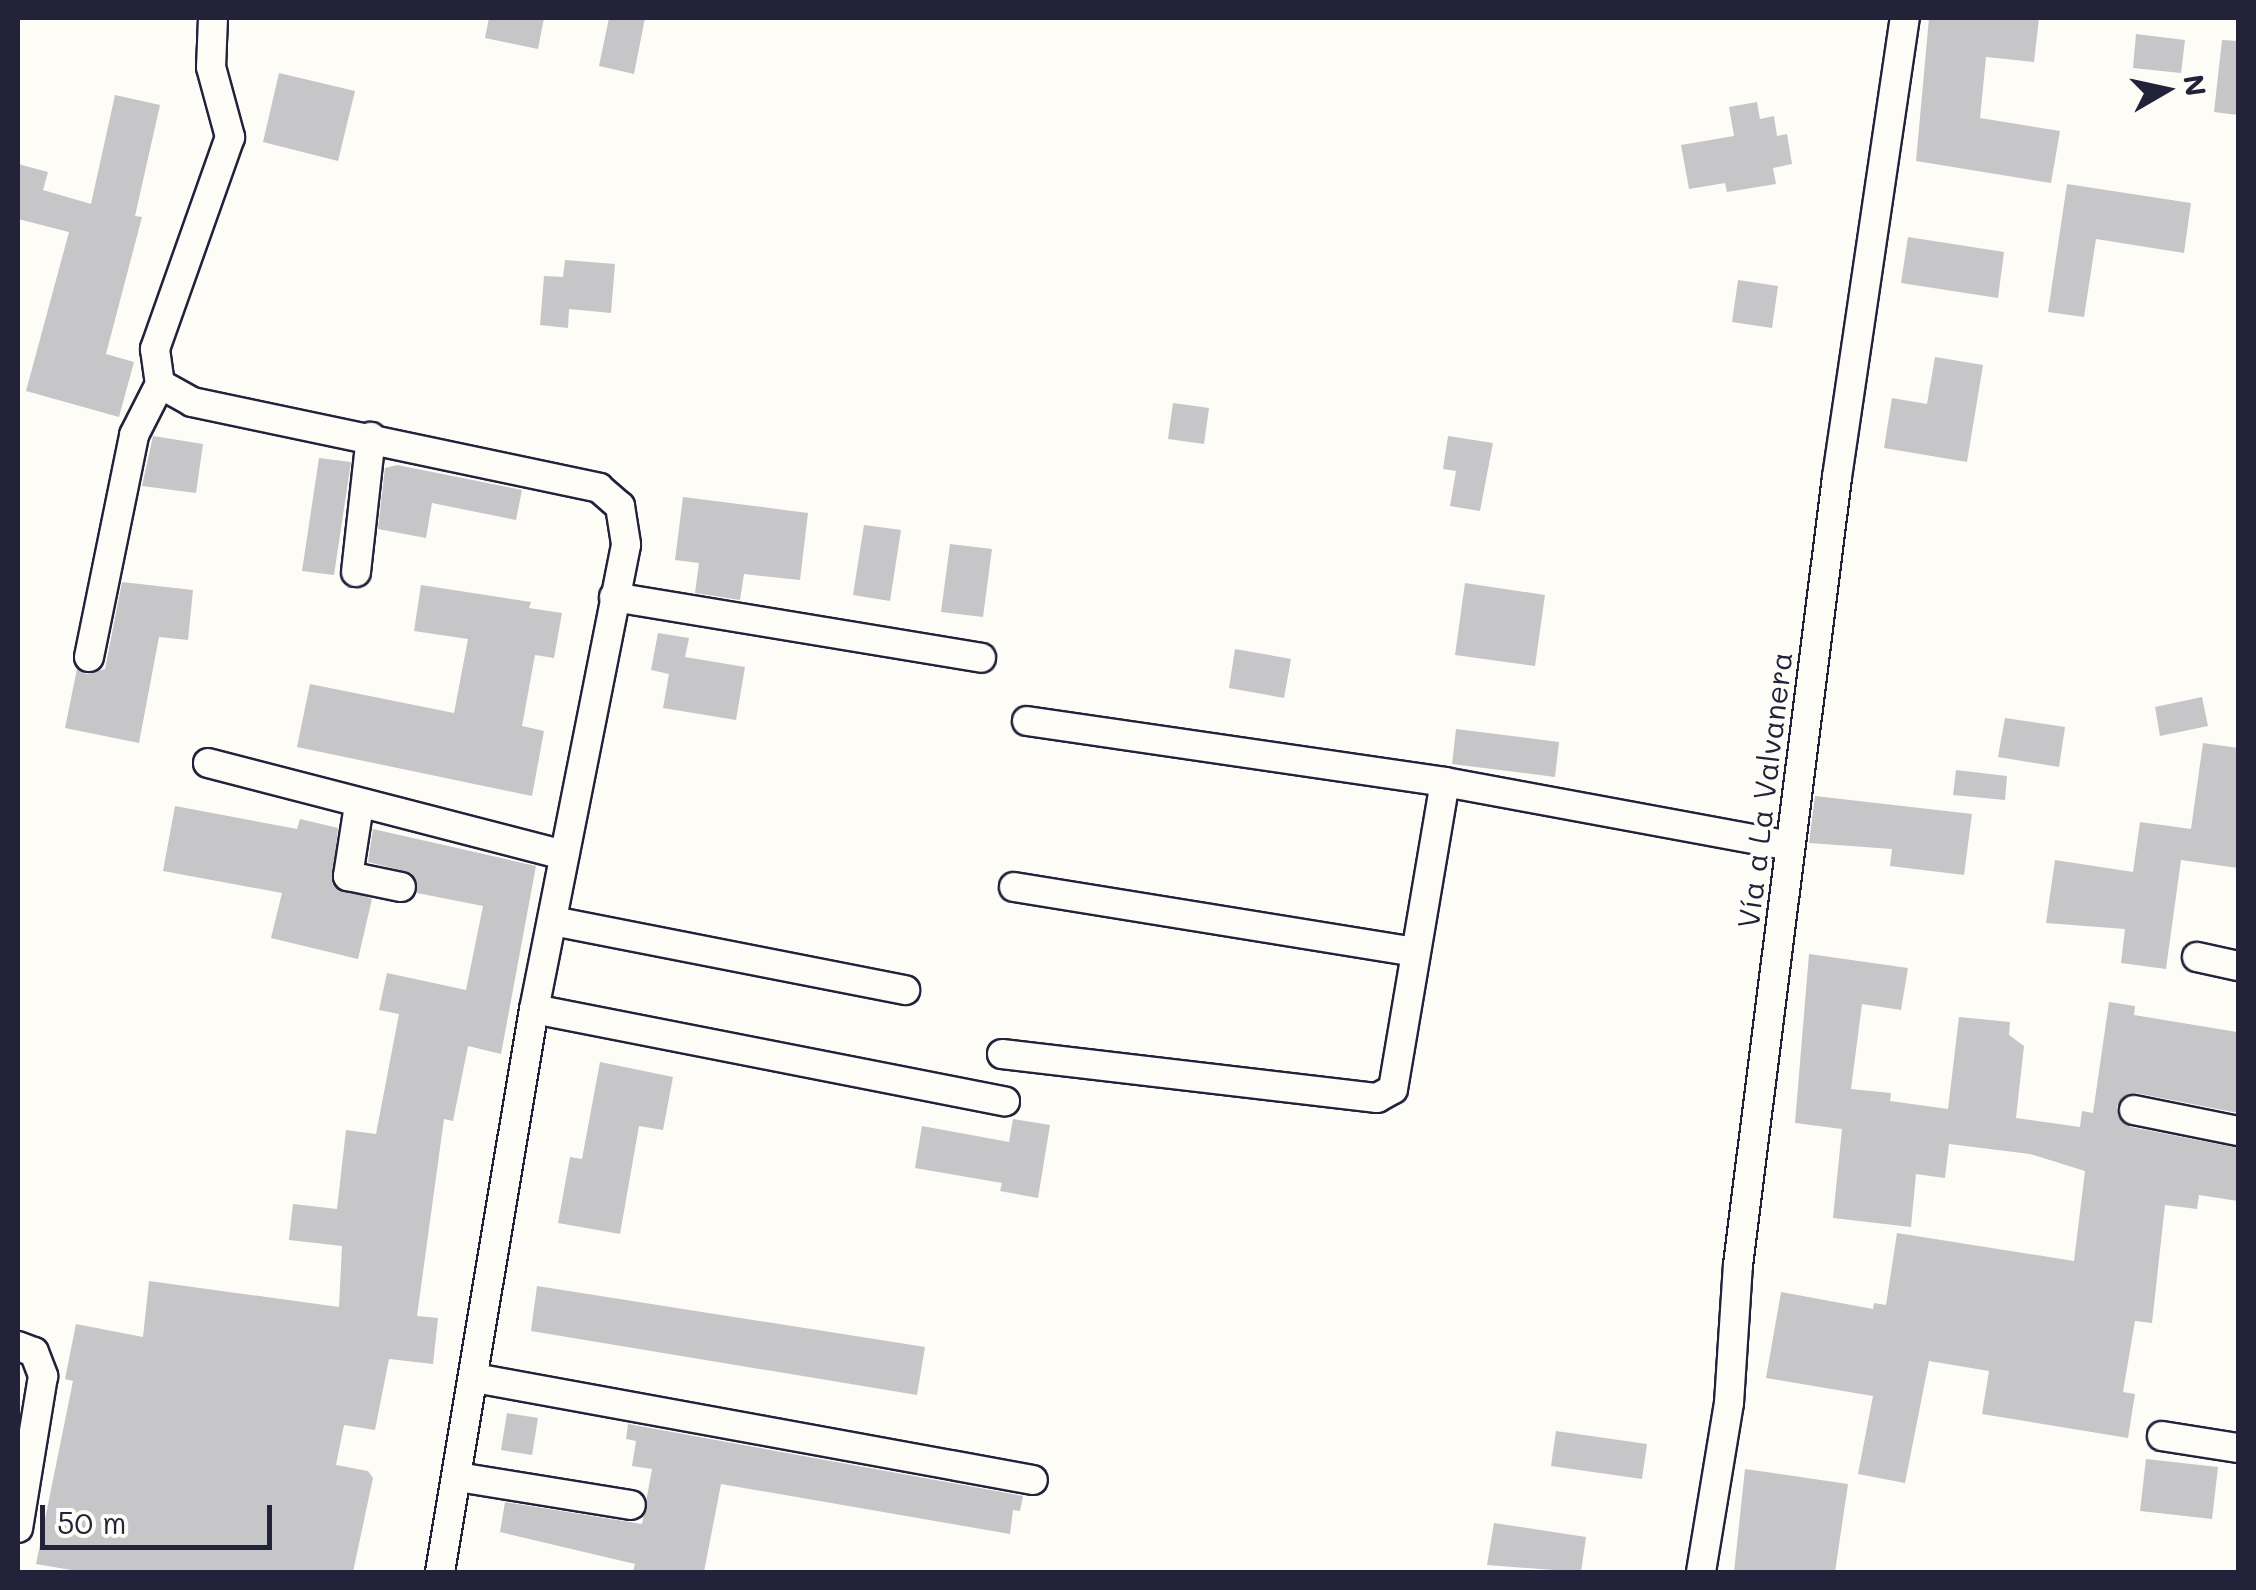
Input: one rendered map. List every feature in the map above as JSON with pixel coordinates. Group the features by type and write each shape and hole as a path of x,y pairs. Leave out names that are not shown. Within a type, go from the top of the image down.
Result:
{"street":[{"path":"89,657 134,435 160,384 155,349 230,138 210,67 213,18"},
{"name":"Vía a La Valvanera","path":"1701,1572 1729,1403 1738,1265 1789,846 1905,18"},
{"path":"160,384 192,402 599,488 620,506 626,545 534,1008 440,1572"},
{"path":"356,572 371,438"},
{"path":"614,597 981,658"},
{"path":"1027,721 1445,782 1789,846"},
{"path":"208,762 359,805 564,855"},
{"path":"1002,1054 1377,1098 1393,1089 1445,782"},
{"path":"359,805 348,876 400,888"},
{"path":"1014,887 1414,952"},
{"path":"552,922 905,990"},
{"path":"2197,957 2238,966"},
{"path":"534,1008 1006,1101"},
{"path":"2134,1110 2238,1131"},
{"path":"18,1346 34,1352 43,1376 18,1528"},
{"path":"474,1378 1033,1480"},
{"path":"2162,1436 2238,1448"},
{"path":"458,1477 632,1505"}],"building":[{"path":"489,18 544,18 538,49 485,38"},
{"path":"609,18 645,18 634,74 599,66"},
{"path":"1929,18 2039,18 2034,62 1986,57 1980,118 2060,131 2051,183 1916,161"},
{"path":"2136,34 2185,40 2181,73 2133,68"},
{"path":"2222,40 2238,41 2238,115 2214,112"},
{"path":"279,73 355,91 338,161 263,142"},
{"path":"115,95 160,105 135,216 142,217 106,354 134,362 119,417 26,391 69,232 18,219 18,164 48,172 43,190 91,204"},
{"path":"1757,102 1760,119 1774,116 1777,136 1787,134 1792,164 1773,168 1776,184 1727,192 1725,183 1689,189 1681,145 1734,136 1729,107"},
{"path":"2067,184 2191,203 2184,253 2096,239 2084,317 2048,312"},
{"path":"1908,237 2004,252 1998,298 1901,283"},
{"path":"565,260 615,264 611,313 569,309 568,328 540,325 544,276 563,277"},
{"path":"1738,280 1778,286 1772,328 1732,322"},
{"path":"1935,357 1983,365 1967,462 1884,448 1892,398 1927,404"},
{"path":"1173,403 1209,408 1204,444 1168,439"},
{"path":"153,436 203,444 196,493 142,486"},
{"path":"1448,436 1493,443 1480,511 1450,506 1456,471 1443,469"},
{"path":"319,458 351,462 334,575 302,571"},
{"path":"397,465 522,490 516,520 432,503 426,538 378,529 385,468"},
{"path":"683,497 808,513 800,580 744,574 740,600 695,593 699,563 675,560"},
{"path":"864,525 901,530 890,601 853,595"},
{"path":"950,544 992,549 983,617 941,612"},
{"path":"122,582 193,590 188,640 159,637 139,743 65,728 77,669 86,674 105,669"},
{"path":"1465,583 1545,595 1535,666 1455,655"},
{"path":"421,585 531,602 529,608 562,613 554,658 535,655 522,726 544,731 532,796 297,747 310,684 454,713 468,639 414,631"},
{"path":"658,633 689,638 685,657 745,667 736,720 663,708 669,674 651,670"},
{"path":"1235,649 1291,659 1284,698 1229,688"},
{"path":"2202,697 2208,726 2160,736 2155,707"},
{"path":"2005,718 2065,727 2059,767 1998,757"},
{"path":"1456,729 1559,742 1555,777 1452,764"},
{"path":"2203,743 2238,748 2238,868 2181,860 2166,969 2121,963 2125,929 2046,923 2055,860 2133,872 2140,822 2191,829"},
{"path":"1956,770 2007,776 2005,800 1953,795"},
{"path":"1815,796 1972,814 1964,875 1890,866 1892,849 1809,843"},
{"path":"175,806 297,829 300,819 338,828 332,883 372,899 358,959 271,938 282,893 163,871"},
{"path":"373,829 536,866 501,1054 468,1046 453,1121 444,1119 417,1316 438,1318 433,1364 389,1359 375,1430 344,1425 336,1465 368,1471 373,1478 353,1572 83,1572 36,1564 73,1381 65,1379 76,1324 143,1337 149,1281 339,1307 342,1246 289,1240 293,1204 337,1209 346,1130 376,1134 399,1014 379,1010 387,973 466,990 483,906 417,893 412,873 368,862"},
{"path":"1809,954 1908,968 1901,1010 1862,1004 1851,1089 1891,1093 1890,1101 1948,1109 1959,1017 2010,1022 2009,1035 2024,1046 2016,1118 2080,1127 2082,1111 2093,1113 2109,1002 2135,1006 2134,1015 2237,1032 2238,1113 2136,1093 2117,1106 2118,1116 2131,1127 2238,1148 2238,1201 2199,1195 2197,1209 2165,1205 2152,1323 2135,1321 2123,1392 2135,1394 2128,1438 1982,1414 1989,1371 1929,1361 1905,1483 1858,1474 1873,1396 1766,1378 1781,1292 1873,1309 1874,1303 1886,1305 1897,1233 2074,1261 2085,1171 2030,1154 1949,1144 1945,1178 1916,1174 1911,1227 1833,1218 1842,1129 1795,1123"},
{"path":"600,1062 673,1077 663,1130 639,1126 620,1234 558,1223 570,1157 582,1159"},
{"path":"1013,1119 1050,1125 1038,1198 1000,1191 1002,1183 915,1168 922,1126 1009,1142"},
{"path":"537,1286 925,1347 917,1395 531,1331"},
{"path":"507,1413 538,1418 532,1455 501,1450"},
{"path":"628,1424 1023,1496 1020,1511 1013,1510 1010,1534 721,1484 704,1572 633,1572 635,1564 500,1532 505,1502 642,1524 652,1469 632,1466 636,1441 626,1439"},
{"path":"1556,1431 1647,1444 1642,1479 1551,1466"},
{"path":"2146,1459 2218,1467 2212,1519 2140,1511"},
{"path":"1745,1469 1848,1484 1835,1572 1734,1572"},
{"path":"1494,1523 1586,1537 1581,1572 1487,1565"}]}
